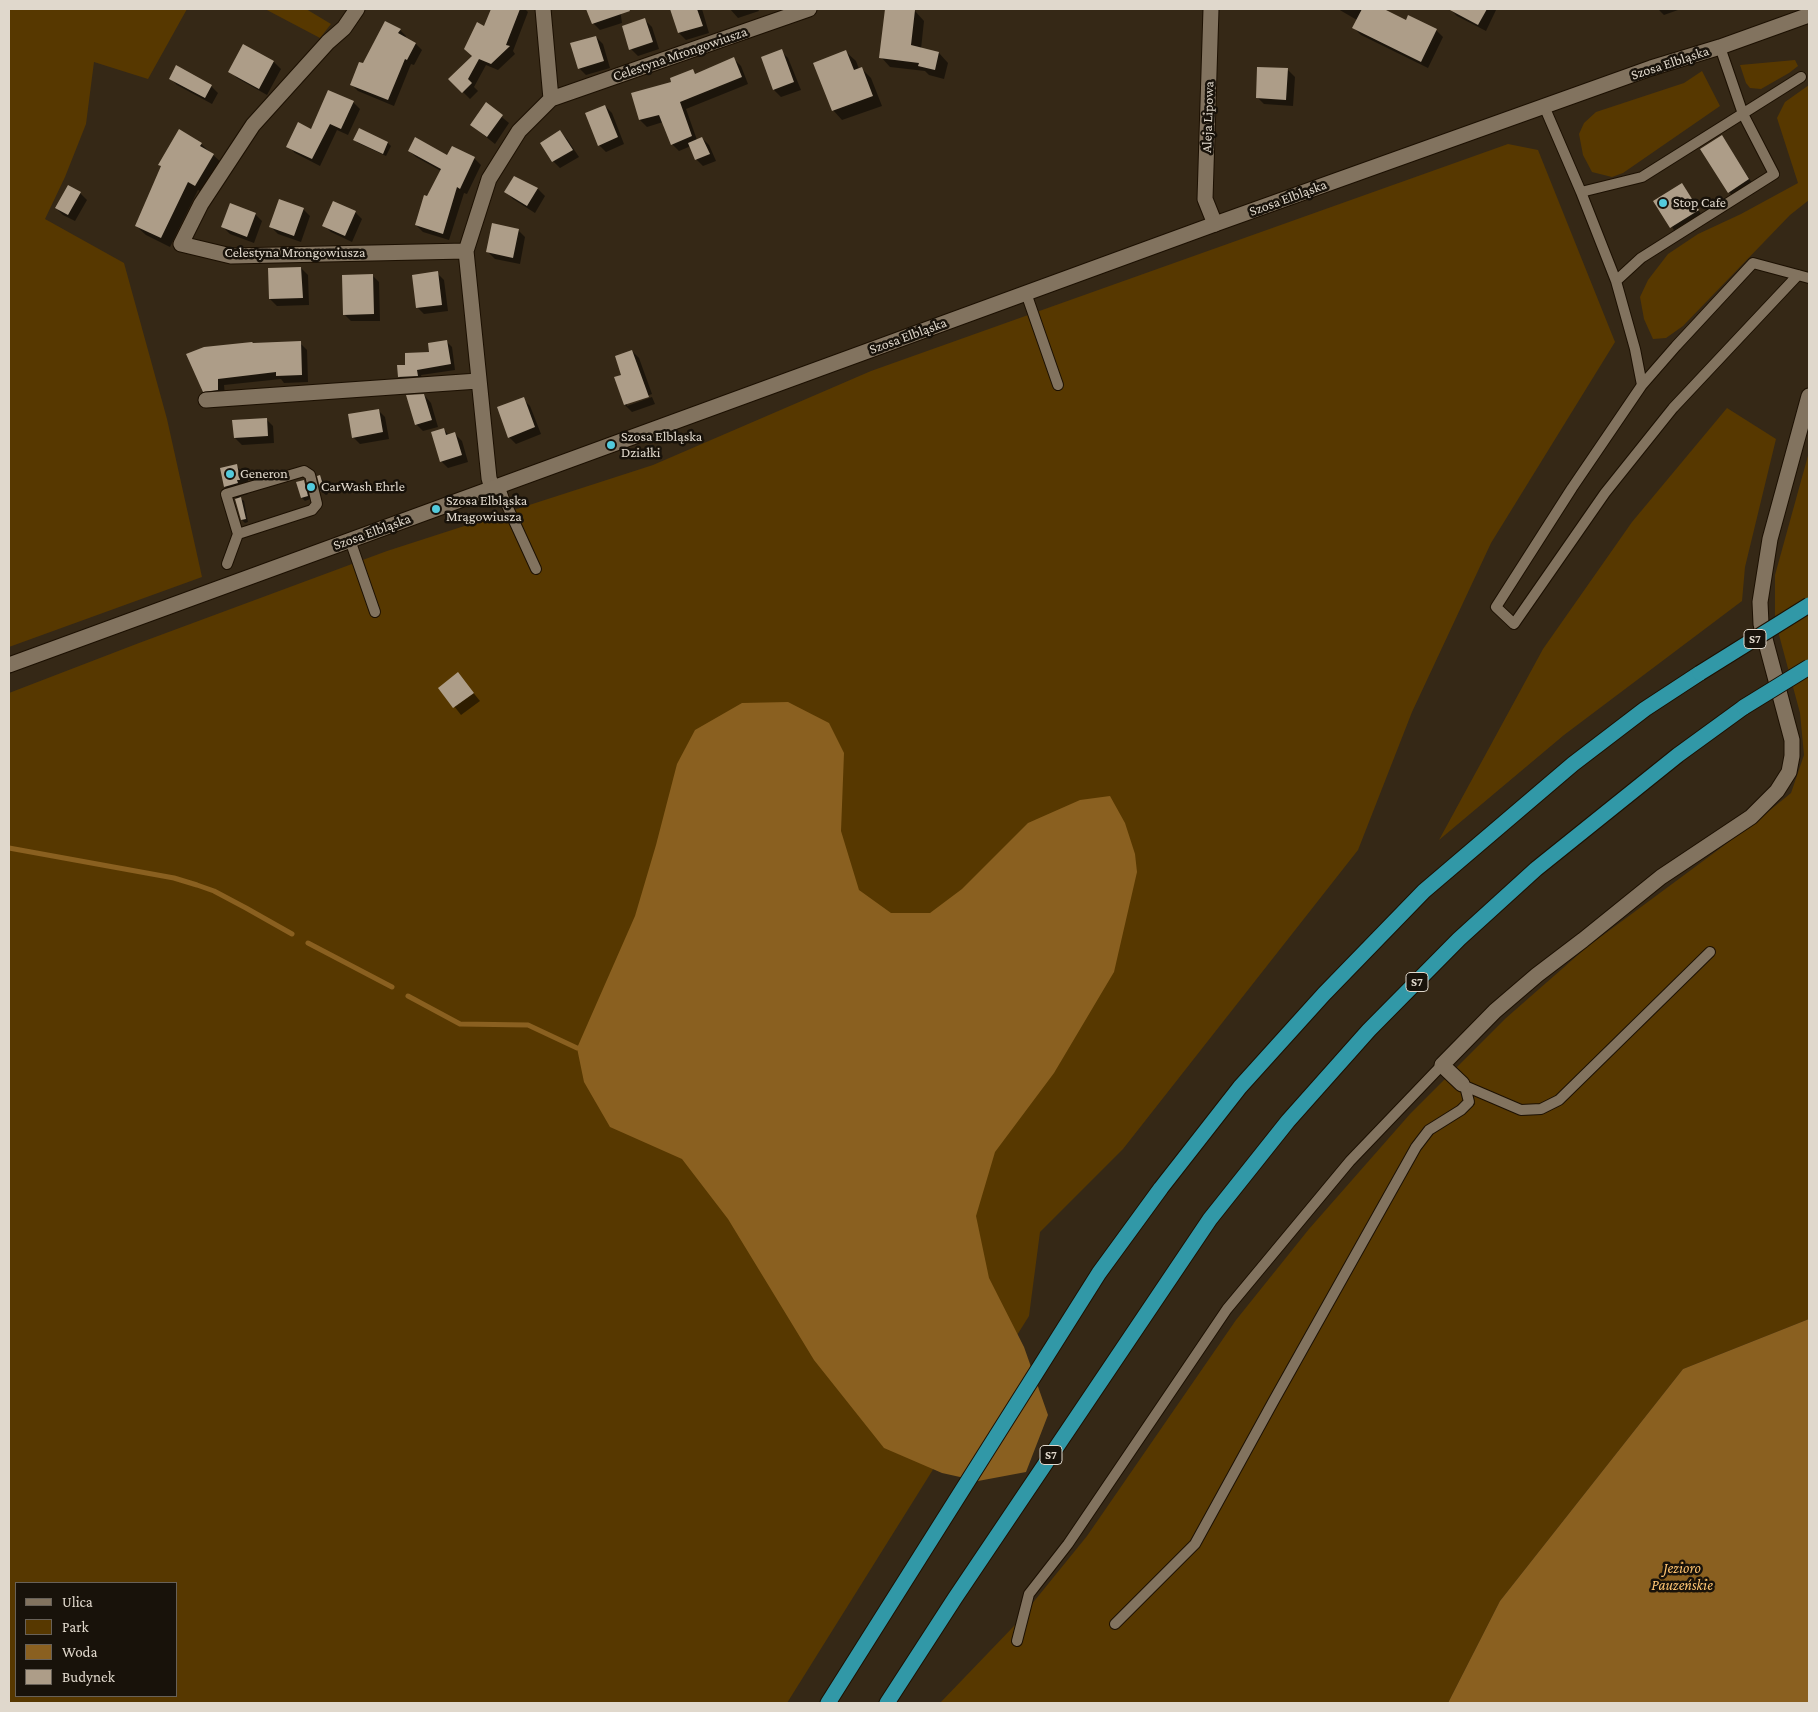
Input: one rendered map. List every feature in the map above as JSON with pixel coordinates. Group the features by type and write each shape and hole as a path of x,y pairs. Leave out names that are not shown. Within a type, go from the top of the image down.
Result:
{"highway":[{"name":"S7","path":"828,1703 1099,1273 1161,1188 1240,1087 1324,994 1424,891 1573,764 1645,709 1809,604"},
{"name":"S7","path":"887,1703 1146,1311 1210,1219 1288,1121 1370,1030 1452,946 1536,869 1678,755 1744,707 1809,667"}],"street":[{"name":"Celestyna Mrongowiusza","path":"357,9 344,28 328,42 253,125 201,204 181,244 231,256 466,251"},
{"path":"543,9 551,99"},
{"name":"Celestyna Mrongowiusza","path":"496,487 489,478 466,251 488,179 520,132 551,99 809,9"},
{"name":"Aleja Lipowa","path":"1212,9 1205,198 1215,224"},
{"name":"Szosa Elbląska","path":"9,664 1215,224 1651,68 1720,47 1809,15"},
{"path":"206,400 478,381"},
{"path":"1464,1085 1442,1066 1495,1011 1537,975 1661,877 1751,818 1778,791 1789,772 1792,740 1761,624 1760,602 1770,539 1809,396"}],"lane":[{"path":"1616,281 1640,258 1774,174 1743,114 1720,47"},
{"path":"1581,192 1642,177 1801,77"},
{"path":"1544,106 1616,281 1635,349 1642,386"},
{"path":"1798,275 1673,408 1605,493 1514,624 1496,607 1572,488 1642,386 1676,346 1753,263 1798,275 1809,278"},
{"path":"1026,293 1058,385"},
{"path":"227,564 238,534 226,494 304,472 310,475 317,504 312,510 238,534"},
{"path":"496,487 504,499 536,569"},
{"path":"350,540 375,612"},
{"path":"1464,1085 1520,1110 1541,1109 1559,1100 1710,952"},
{"path":"1017,1641 1029,1594 1068,1544 1227,1309 1350,1161 1442,1066"},
{"path":"1115,1624 1196,1544 1416,1147 1430,1130 1461,1110 1469,1102 1464,1085"}],"green space":[{"path":"9,9 187,9 148,79 94,62 86,124 65,177 45,219 124,263 167,419 202,577 9,647"},
{"path":"265,9 306,9 331,24 320,38"},
{"path":"1795,60 1798,66 1761,89 1750,88 1746,83 1740,65"},
{"path":"1702,71 1720,106 1623,173 1612,177 1592,172 1583,155 1579,134 1584,123 1596,112 1684,83"},
{"path":"1809,85 1809,200 1790,215 1683,326 1666,338 1653,339 1644,319 1640,297 1648,280 1668,254 1698,234 1741,214 1798,183 1777,118 1785,102"},
{"path":"1508,144 1538,150 1615,342 1491,543 1412,712 1358,850 1123,1149 1040,1232 1029,1316 787,1703 9,1703 9,693 387,551 653,465 871,371"},
{"path":"1727,408 1776,439 1745,567 1742,601 1564,735 1439,840 1543,649 1632,522"},
{"path":"1809,452 1809,1319 1683,1369 1500,1601 1448,1703 940,1703 1014,1626 1087,1536 1236,1320 1309,1229 1410,1114 1506,1018 1587,947 1753,824 1791,793 1804,755 1800,713 1775,620 1775,575"}],"water":[{"path":"788,702 829,723 844,753 841,831 859,890 891,913 930,913 962,889 1028,823 1080,800 1110,796 1125,823 1135,854 1137,872 1114,972 1054,1073 995,1152 976,1216 989,1278 1024,1347 1048,1415 1026,1472 978,1481 942,1473 884,1448 814,1360 728,1219 682,1159 610,1127 584,1082 577,1048 635,916 677,764 695,730 742,703"},
{"name":"Jezioro Pauzeńskie","path":"1809,1319 1809,1703 1448,1703 1500,1601 1683,1369"}],"building":[{"path":"491,9 520,9 506,45 510,46 491,64 479,59 468,79 472,83 462,93 448,79 472,56 464,49 477,22 484,26"},
{"path":"586,9 629,9 630,11 592,24"},
{"path":"670,9 697,9 703,26 678,33"},
{"path":"885,9 915,10 911,45 939,52 935,70 918,66 919,63 879,58"},
{"path":"1362,9 1384,9 1406,20 1408,15 1437,29 1421,62 1352,28"},
{"path":"1448,9 1487,9 1478,25"},
{"path":"645,18 653,42 629,50 622,26"},
{"path":"385,21 401,29 398,33 416,43 407,60 405,59 388,100 350,85 359,62 363,63"},
{"path":"596,36 604,61 578,69 570,43"},
{"path":"243,44 274,61 259,89 228,72"},
{"path":"782,49 794,82 773,90 761,57"},
{"path":"846,50 854,70 862,67 873,96 832,111 813,63"},
{"path":"734,57 742,77 680,102 692,136 671,145 659,115 639,120 631,93 671,82 670,78 693,69 695,74"},
{"path":"176,65 212,85 205,98 169,79"},
{"path":"1257,67 1288,68 1286,100 1256,98"},
{"path":"328,90 354,101 341,129 330,124 312,159 286,147 298,122 311,129"},
{"path":"486,102 503,115 487,137 470,125"},
{"path":"605,105 618,137 598,146 585,113"},
{"path":"359,128 388,142 383,154 353,140"},
{"path":"179,129 202,143 200,146 214,154 195,186 188,182 161,238 135,226 161,166 158,165"},
{"path":"560,130 573,150 552,162 540,143"},
{"path":"1722,135 1749,179 1728,193 1700,149"},
{"path":"415,137 447,155 452,146 475,157 460,189 457,187 443,234 415,225 424,195 427,196 441,169 408,151"},
{"path":"702,137 710,154 695,160 688,143"},
{"path":"514,176 538,188 527,206 504,192"},
{"path":"1682,183 1699,210 1670,228 1653,201"},
{"path":"68,185 81,192 68,215 55,208"},
{"path":"279,199 304,208 294,236 269,227"},
{"path":"333,201 356,211 345,236 322,226"},
{"path":"230,203 256,213 247,237 221,227"},
{"path":"492,223 519,229 513,258 486,252"},
{"path":"301,267 303,298 269,299 268,268"},
{"path":"438,271 442,305 416,308 412,275"},
{"path":"373,274 374,314 343,315 342,275"},
{"path":"447,340 451,364 417,370 418,376 398,377 397,365 405,365 405,353 429,352 428,343"},
{"path":"301,341 302,375 276,376 276,372 218,379 218,390 203,392 186,354 204,347 252,342"},
{"path":"632,350 649,397 624,405 614,377 621,375 615,356"},
{"path":"424,394 432,420 415,425 406,395"},
{"path":"524,397 535,427 508,438 497,407"},
{"path":"379,409 383,432 352,438 348,414"},
{"path":"267,418 268,436 234,438 232,420"},
{"path":"444,428 446,435 455,432 462,455 440,462 431,432"},
{"name":"Generon","path":"237,464 240,480 237,480 238,483 224,487 220,468"},
{"path":"320,475 325,491 321,492 317,476"},
{"path":"304,480 308,496 301,498 296,482"},
{"path":"241,497 246,519 241,520 235,499"},
{"path":"458,672 474,693 453,708 438,688"}],"waterway":[{"path":"9,848 174,878 214,891 292,934"},
{"path":"308,943 392,987"},
{"path":"408,996 460,1024 528,1025 577,1048"}],"place":[{"name":"Stop Cafe","path":"1663,203"},
{"name":"Szosa Elbląska Działki","path":"611,445"},
{"name":"Generon","path":"230,474"},
{"name":"CarWash Ehrle","path":"311,487"},
{"name":"Szosa Elbląska Mrągowiusza","path":"436,509"}]}
